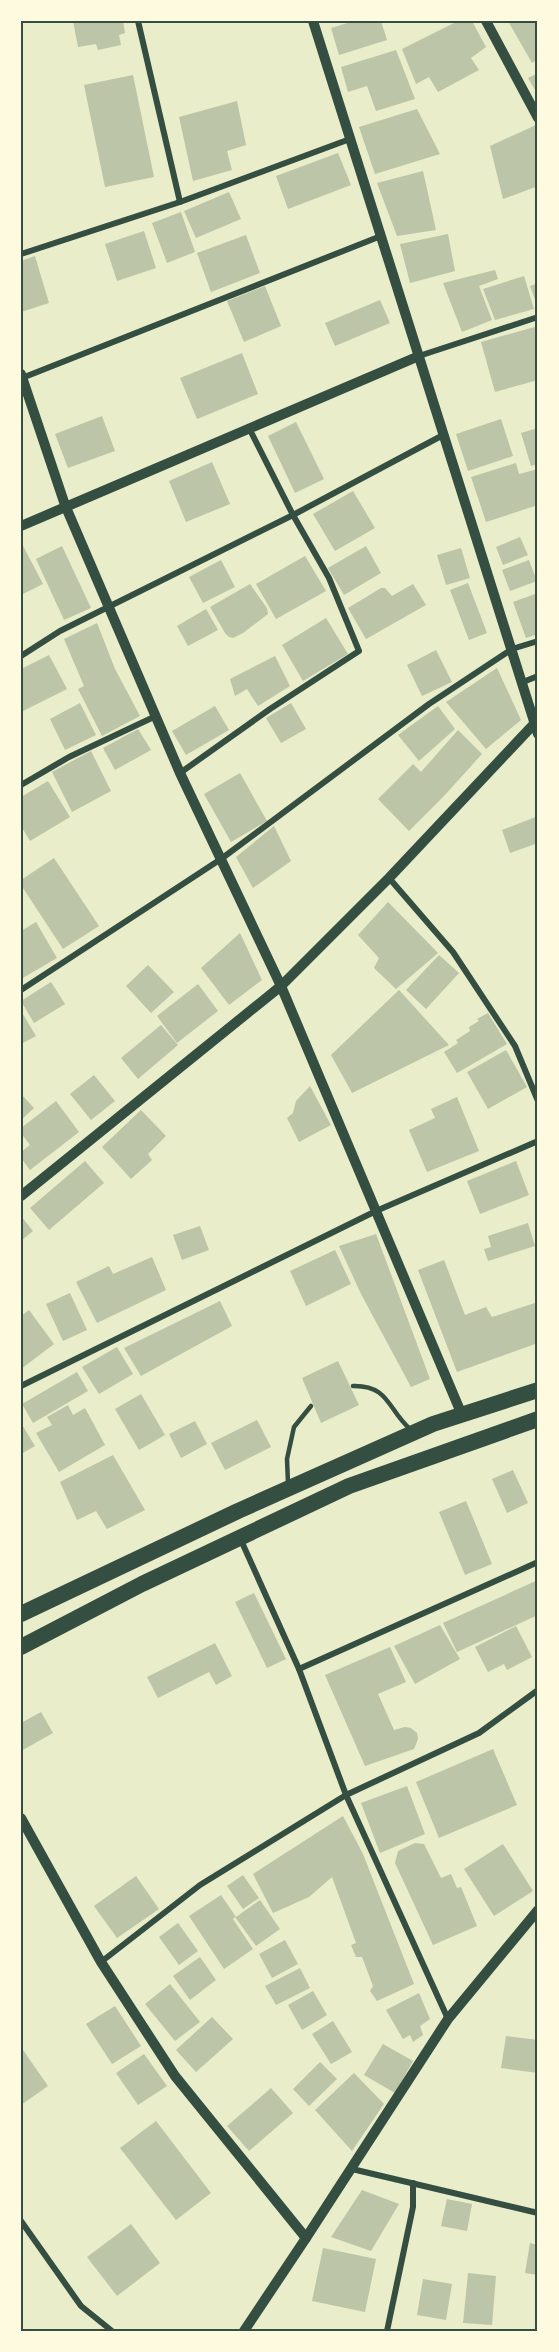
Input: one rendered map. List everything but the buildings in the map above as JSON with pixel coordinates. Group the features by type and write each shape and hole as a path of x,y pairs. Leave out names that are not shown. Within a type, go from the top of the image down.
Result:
{"highway":[{"path":"21,1614 415,1432 538,1390"},
{"path":"21,1647 142,1584 349,1486 538,1419"}],"street":[{"path":"138,21 180,202"},
{"path":"21,1196 281,986 536,728 313,21"},
{"path":"486,21 538,118"},
{"path":"21,254 180,202 350,140"},
{"path":"381,236 21,376 65,505 180,773 281,986 462,1415"},
{"path":"21,526 65,505 419,356 538,317"},
{"path":"180,773 270,709 359,651 329,578 293,515 249,428"},
{"path":"21,656 60,631 293,515 445,434"},
{"path":"21,990 221,859 429,704 512,649 538,641"},
{"path":"523,682 538,676"},
{"path":"21,785 69,756 156,716"},
{"path":"389,878 453,952 515,1046 538,1101"},
{"path":"21,1386 376,1211 538,1142"},
{"path":"240,1538 299,1669 346,1795 448,2019"},
{"path":"299,1669 538,1562"},
{"path":"101,1962 200,1885 346,1795 479,1733 538,1690"},
{"path":"21,1818 101,1962 175,2076 306,2238"},
{"path":"244,2331 448,2019 538,1910"},
{"path":"352,2169 538,2213"},
{"path":"387,2331 413,2206 413,2183"},
{"path":"21,2221 81,2306 112,2331"}],"lane":[{"path":"353,1386 362,1386 383,1393 399,1419 415,1432"},
{"path":"288,1489 287,1459 294,1426 311,1406"}]}
